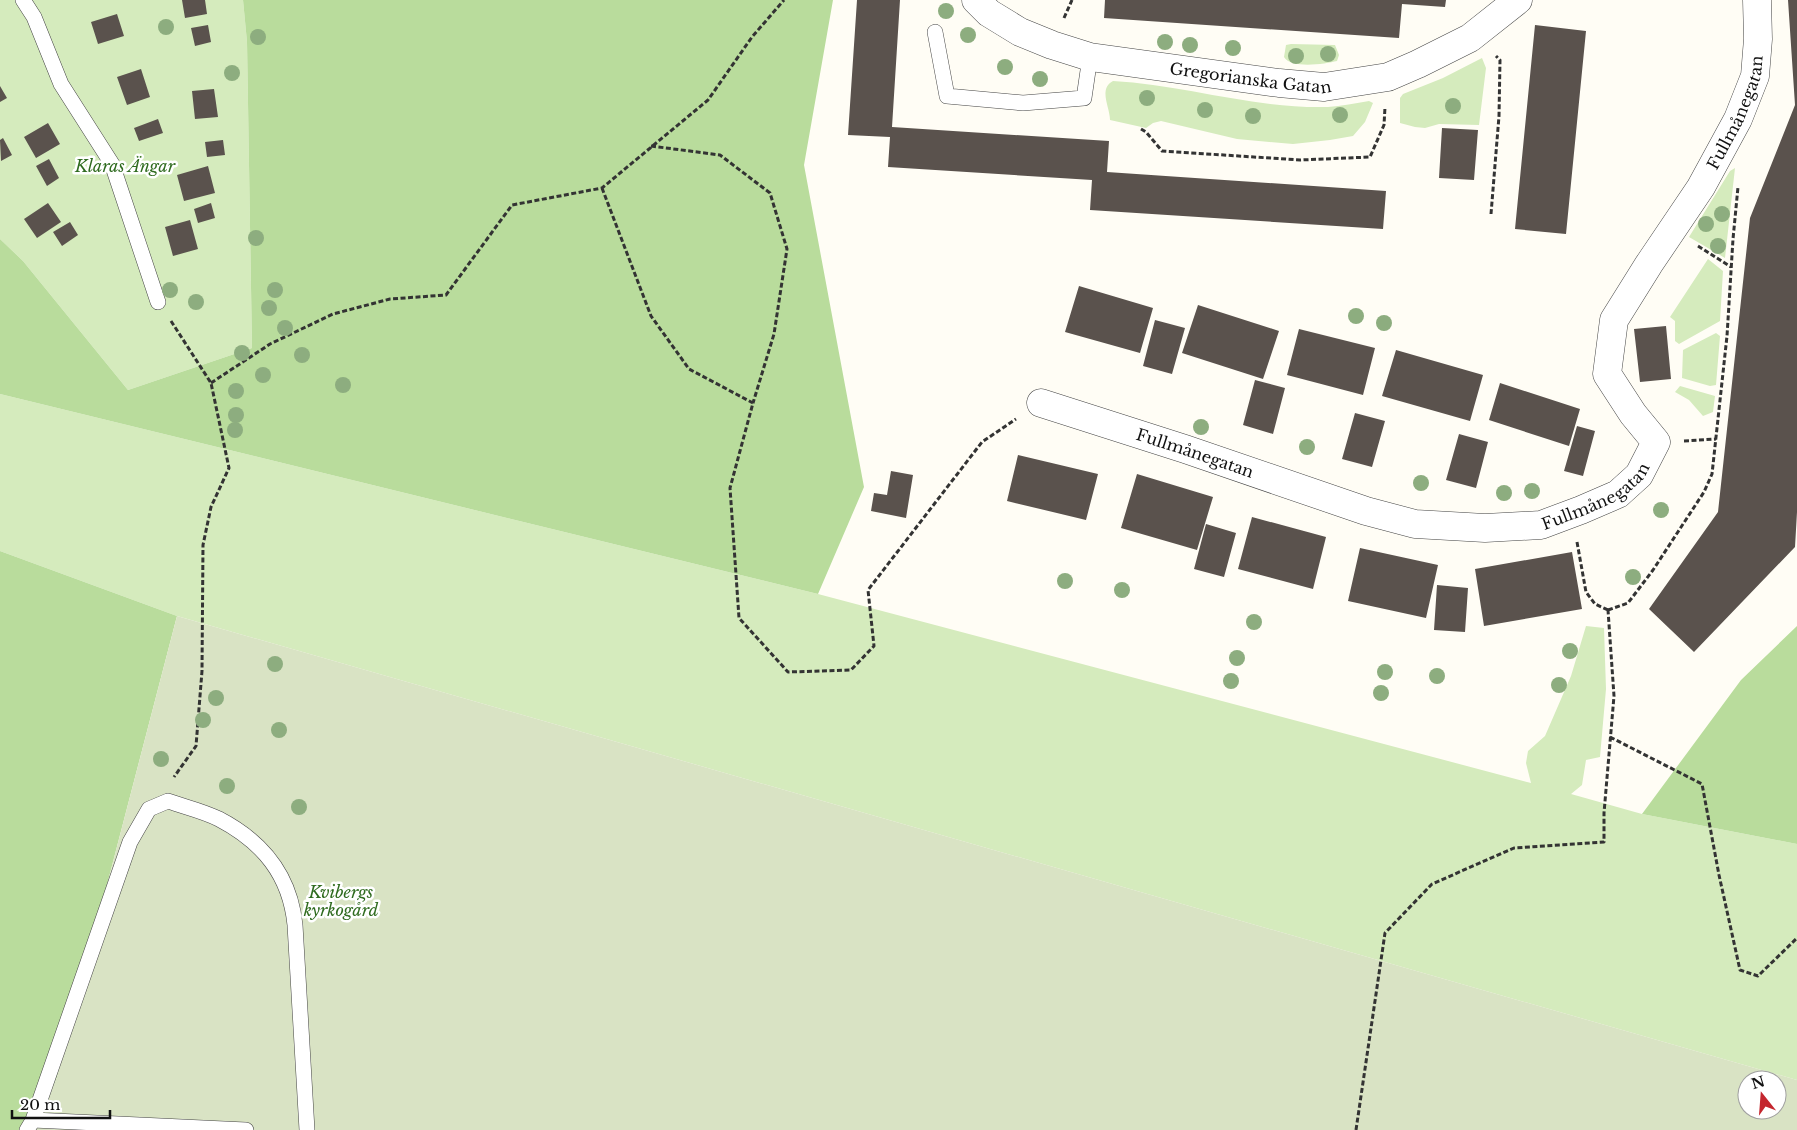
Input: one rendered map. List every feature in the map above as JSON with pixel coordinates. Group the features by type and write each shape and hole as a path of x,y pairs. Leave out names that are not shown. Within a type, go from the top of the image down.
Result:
{"street":[{"name":"Gregorianska Gatan","path":"976,0 989,13 1020,32 1052,45 1090,56 1279,83 1324,87 1388,77 1470,38 1518,0"},
{"name":"Fullmånegatan","path":"1041,403 1185,449 1366,512 1415,524 1485,528 1541,525 1618,494 1638,474 1656,442 1633,414 1607,374 1614,320 1701,187 1738,119 1755,76 1758,39 1757,0"}],"lane":[{"path":"23,0 34,17 61,84 112,164 158,302"},
{"path":"935,32 947,96 1023,102 1084,98 1090,56"},
{"path":"246,1130 30,1125 130,842 149,810 168,802 217,818 242,833 261,848 276,868 286,886 293,906 295,925 307,1130"}],"path":[{"path":"211,382 270,344 333,314 390,299 446,296 512,205 602,188 708,100 752,37 784,0"},
{"path":"1480,31 1500,60 1499,116 1491,214"},
{"path":"1141,129 1162,150 1300,160 1370,156 1384,125 1388,77"},
{"path":"651,146 720,156 770,193 787,249 774,334 730,488 739,618 788,672 851,670 874,646 868,590 982,442 1041,403"},
{"path":"1572,514 1586,592 1596,604 1608,610 1628,603 1704,492 1712,474 1727,336 1738,178"},
{"path":"602,188 652,316 688,369 753,403"},
{"path":"1672,230 1731,267"},
{"path":"158,302 211,382 228,468 211,507 203,545 202,671 196,746 173,780 168,802"},
{"path":"1356,1130 1385,934 1432,884 1514,848 1604,842 1604,813 1614,696 1608,610"},
{"path":"1610,738 1702,784 1718,874 1740,970 1758,976 1797,938"}],"green space":[{"name":"Klaras Ängar","path":"0,0 243,0 247,42 252,348 128,390 23,261 0,239"},
{"path":"243,0 833,0 804,165 864,487 818,594 0,394 0,239 23,261 128,390 252,348 247,42"},
{"path":"1286,45 1335,45 1339,55 1337,61 1332,62 1309,65 1294,63 1284,57"},
{"path":"1482,58 1486,68 1479,125 1439,124 1425,128 1400,123 1400,98 1403,94 1443,78"},
{"path":"1113,81 1140,83 1247,101 1301,107 1328,107 1369,101 1373,103 1365,122 1353,136 1293,144 1237,139 1161,121 1153,123 1146,128 1110,120 1105,93 1109,84"},
{"path":"1735,168 1725,258 1689,237 1730,171"},
{"path":"1708,259 1723,271 1720,321 1679,344 1675,341 1675,321 1670,317"},
{"path":"1716,333 1720,336 1716,385 1710,386 1682,378 1683,350"},
{"path":"1680,386 1715,396 1713,412 1703,416 1689,400 1675,392"},
{"path":"0,394 818,594 1531,783 1526,763 1528,751 1545,736 1571,676 1586,626 1604,628 1606,689 1600,757 1586,760 1582,785 1571,794 1642,814 1797,844 1797,1080 1787,1077 1787,1070 1762,1070 177,616 0,551"},
{"path":"0,551 177,616 57,1077 35,1130 0,1130"},
{"name":"Kvibergs kyrkogård","path":"177,616 1762,1070 1737,1070 1737,1120 1787,1120 1787,1077 1797,1080 1797,1130 35,1130 57,1077"},
{"path":"1797,626 1797,844 1642,814 1741,680"}],"building":[{"path":"182,0 205,0 207,14 185,18"},
{"path":"857,0 900,0 892,127 1109,141 1107,172 1386,191 1383,229 1090,210 1092,180 888,167 890,137 848,135"},
{"path":"1105,0 1446,0 1445,7 1402,4 1399,38 1104,18"},
{"path":"1788,0 1797,0 1797,512 1795,547 1694,652 1649,609 1718,512 1750,218 1795,105"},
{"path":"117,14 124,36 98,44 91,22"},
{"path":"208,25 211,42 195,46 191,28"},
{"path":"1535,25 1586,31 1566,234 1515,229"},
{"path":"141,69 150,97 127,105 117,77"},
{"path":"0,86 7,98 0,102"},
{"path":"214,89 218,117 195,119 192,91"},
{"path":"158,119 163,133 139,141 134,128"},
{"path":"48,123 60,144 36,158 24,137"},
{"path":"1442,128 1478,130 1474,180 1439,178"},
{"path":"3,138 12,155 1,161 0,140"},
{"path":"223,140 225,155 207,157 205,142"},
{"path":"49,159 59,178 47,186 36,166"},
{"path":"208,166 215,193 184,201 177,175"},
{"path":"48,203 61,222 37,238 24,219"},
{"path":"211,203 215,218 198,223 194,209"},
{"path":"190,220 198,249 173,256 165,227"},
{"path":"70,222 78,235 62,246 53,232"},
{"path":"1079,286 1153,308 1140,353 1065,332"},
{"path":"1198,305 1279,331 1263,379 1182,353"},
{"path":"1155,320 1185,328 1172,374 1143,366"},
{"path":"1666,326 1671,379 1640,382 1634,329"},
{"path":"1299,329 1375,348 1363,395 1287,375"},
{"path":"1396,350 1483,375 1470,421 1382,396"},
{"path":"1255,380 1285,388 1273,434 1243,425"},
{"path":"1500,383 1580,409 1569,446 1489,420"},
{"path":"1355,413 1385,421 1372,467 1342,459"},
{"path":"1577,426 1595,431 1583,476 1564,471"},
{"path":"1459,434 1488,442 1476,488 1446,480"},
{"path":"1018,455 1098,474 1086,520 1007,501"},
{"path":"891,471 913,475 906,518 871,511 874,493 887,495"},
{"path":"1137,474 1213,497 1197,550 1121,528"},
{"path":"1252,517 1326,537 1313,589 1238,569"},
{"path":"1206,524 1236,533 1224,577 1194,569"},
{"path":"1360,548 1438,565 1426,618 1348,601"},
{"path":"1572,552 1582,609 1484,626 1475,569"},
{"path":"1437,585 1468,588 1465,632 1434,630"}]}
